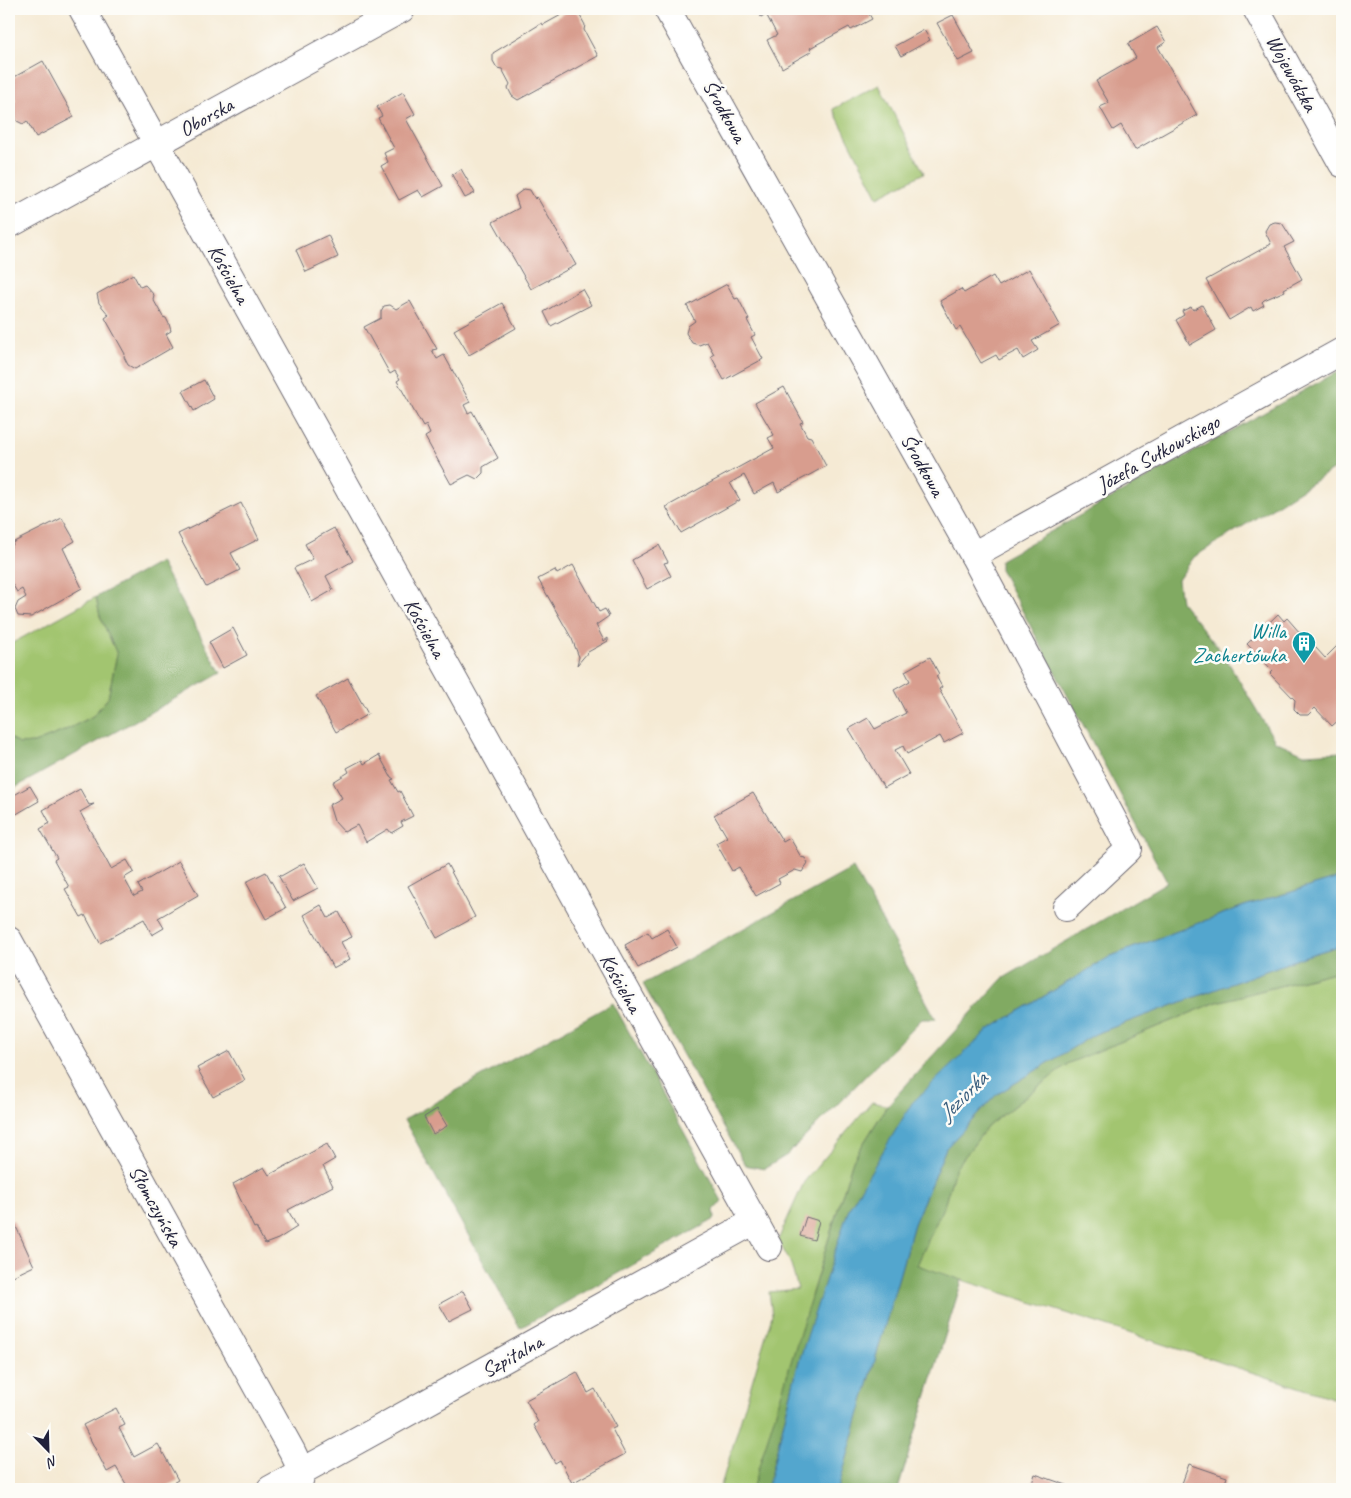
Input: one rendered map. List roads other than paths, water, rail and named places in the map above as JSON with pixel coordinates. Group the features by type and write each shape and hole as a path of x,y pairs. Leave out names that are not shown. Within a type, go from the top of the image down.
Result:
{"street":[{"name":"Kościelna","path":"82,9 753,1222 769,1247"},
{"name":"Oborska","path":"9,225 402,9"},
{"name":"Środkowa","path":"667,9 973,555 1129,850 1066,908"},
{"name":"Wojewódzka","path":"1256,9 1342,164"},
{"name":"Józefa Sułkowskiego","path":"973,555 1342,350"},
{"name":"Słomczyńska","path":"9,940 300,1481"},
{"name":"Szpitalna","path":"270,1489 300,1481 753,1222"}],"water":[{"name":"Jeziorka","path":"1342,877 1342,945 1306,956 1095,1034 996,1095 946,1148 914,1224 838,1489 767,1489 799,1361 849,1208 912,1103 988,1030 1111,956 1244,906"}],"place":[{"name":"Willa Zachertówka","path":"1304,664"}]}
